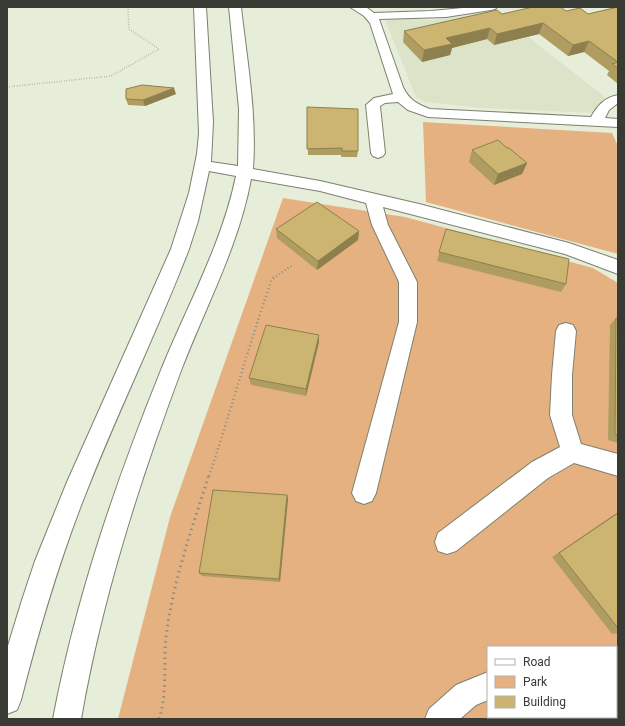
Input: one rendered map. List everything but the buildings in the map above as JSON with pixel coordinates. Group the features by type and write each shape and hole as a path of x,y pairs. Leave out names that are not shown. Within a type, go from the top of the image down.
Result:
{"street":[{"path":"7,700 20,648 54,544 128,368 170,277 188,228 197,197 203,165 207,112 200,7"},
{"path":"67,719 75,672 98,581 122,503 181,344 228,231 240,195 247,143 247,122 235,7"},
{"path":"356,7 363,9 376,23 396,88 401,98 413,107 428,113 618,124"},
{"path":"371,16 445,14 491,7"},
{"path":"378,152 373,105 376,101 382,99 401,98"},
{"path":"596,122 602,110 608,103 612,100 618,99"},
{"path":"203,165 320,186 569,249 618,266"},
{"path":"364,492 408,322 408,282 380,225 373,199"},
{"path":"566,331 562,375 561,415 573,452"},
{"path":"447,542 540,470 573,452 618,465"},
{"path":"439,719 466,695 487,686"}],"path":[{"path":"7,87 111,76 159,49 129,29 128,7"},
{"path":"159,719 163,707 166,637 181,559 230,414 261,310 272,279 293,265"}],"shaded area":[{"path":"496,12 605,97 593,113 482,108 426,102 416,97 386,22 391,18 433,20"}],"green space":[{"path":"423,122 612,133 618,146 618,254 426,202"},
{"path":"283,198 405,217 593,268 618,283 618,719 118,719 170,517"}]}
